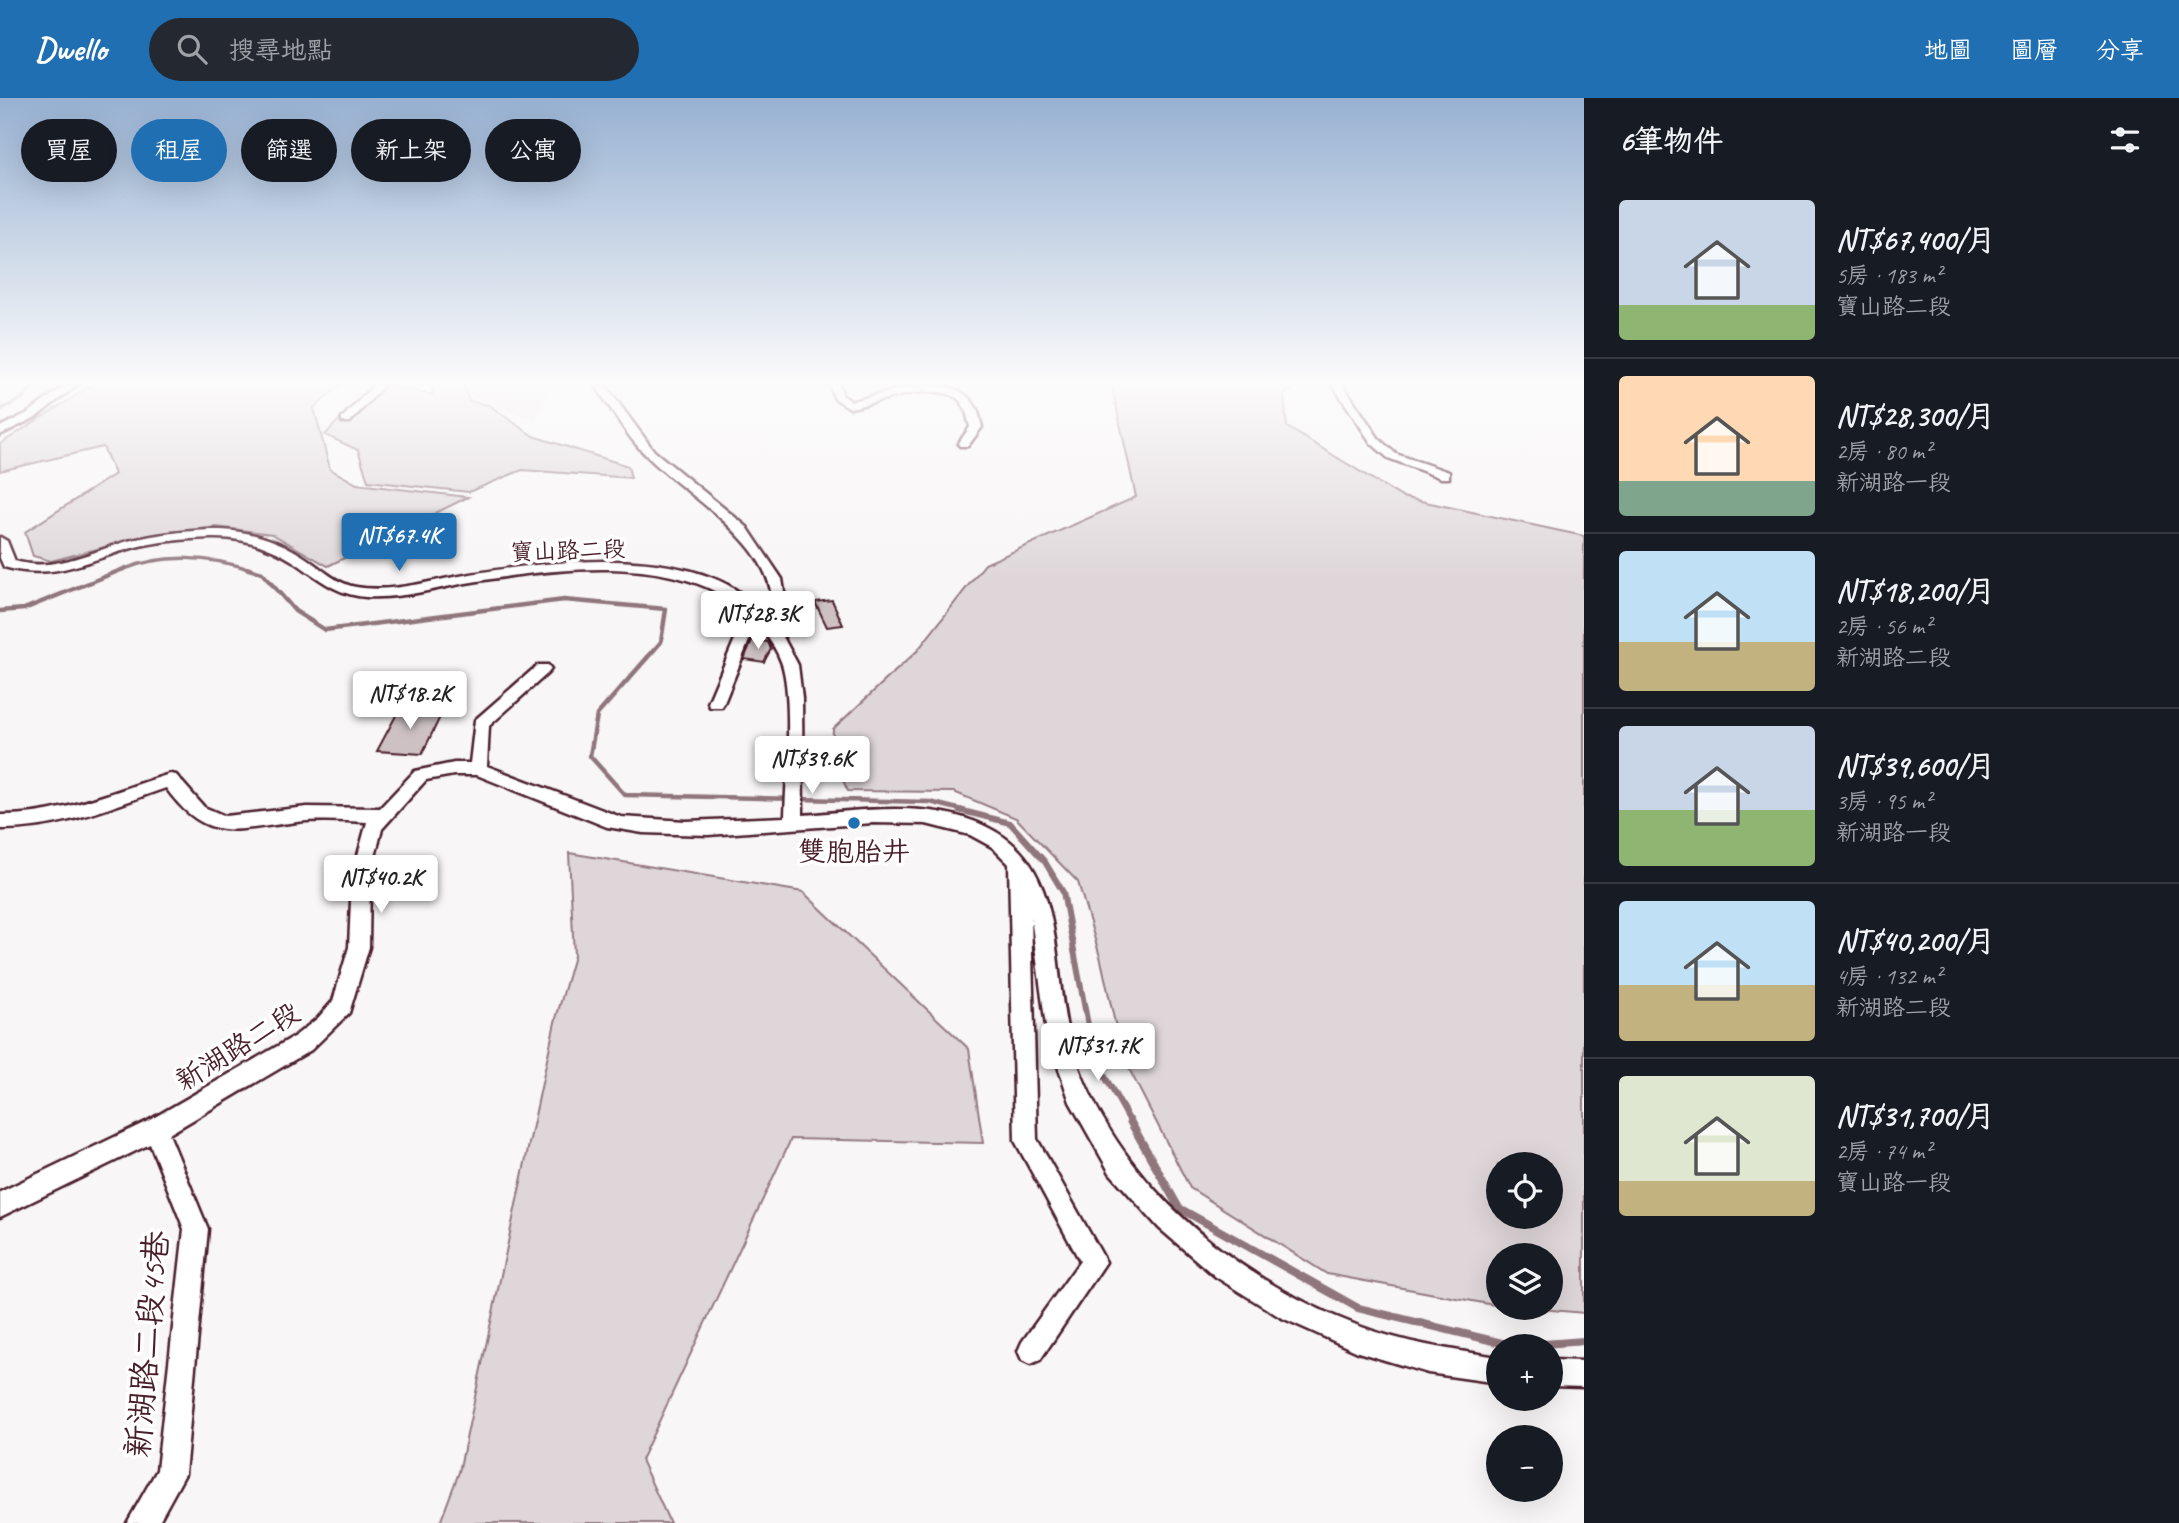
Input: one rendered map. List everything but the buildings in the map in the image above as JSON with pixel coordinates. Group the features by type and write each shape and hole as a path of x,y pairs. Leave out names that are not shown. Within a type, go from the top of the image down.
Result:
{"street":[{"path":"647,448 742,530 761,554 775,579 780,610 775,635 790,665 794,698 794,823"},
{"path":"1384,448 1392,456 1445,475"},
{"name":"寶山路二段","path":"0,541 9,564 36,571 58,568 158,538 236,534 275,547 340,586 368,593 387,593 484,575 529,571 593,568 671,571 721,586 754,613 775,635"},
{"path":"716,703 754,613"},
{"path":"478,769 481,724 543,669"},
{"name":"新湖路二段","path":"0,1205 156,1129 303,1043 342,1006 359,947 361,877 374,826 421,775 454,769 478,769 617,823 664,827 794,823 885,816 936,820 967,827 997,841 1020,861"},
{"path":"0,822 19,824 56,818 170,780 183,801 203,819 235,825 298,814 382,815"},
{"path":"1020,861 1026,1141 1094,1262 1031,1351"},
{"path":"1020,861 1037,899 1058,1036 1082,1104 1119,1167 1180,1234 1250,1284 1328,1326 1410,1358 1486,1368"},
{"name":"新湖路二段45巷","path":"142,1523 171,1474 196,1228 156,1129"},
{"path":"1563,1373 1584,1374"}],"shaded area":[{"path":"0,448 97,448 0,471"},
{"path":"104,448 325,448 330,469 357,484 468,497 328,566 272,534 217,527 155,534 51,561 33,556 25,532 115,474"},
{"path":"355,448 573,448 628,466 631,478 522,470 469,492 368,481 358,450"},
{"path":"1125,448 1322,448 1402,497 1584,536 1584,1313 1563,1311 1563,1243 1486,1243 1486,1304 1327,1274 1190,1188 1122,1055 1101,960 1078,882 1016,818 954,792 848,791 832,757 833,729 917,651 985,564 1136,497"},
{"path":"569,853 803,892 969,1049 983,1143 791,1139 641,1460 670,1523 440,1523 459,1472 555,1022 574,956"}],"waterway":[{"path":"122,570 154,561 187,558 252,570"},
{"path":"0,611 24,609 126,568"},
{"path":"246,568 262,573 295,611 325,630 564,600 666,609 661,642 597,715 590,756 625,795 930,802 966,811"},
{"path":"959,810 1010,823 1045,862 1063,892 1094,1057 1131,1123"},
{"path":"1130,1121 1179,1208 1358,1308 1486,1339"},
{"path":"1563,1343 1584,1341"}],"place":[{"name":"雙胞胎井","path":"854,823"}]}
